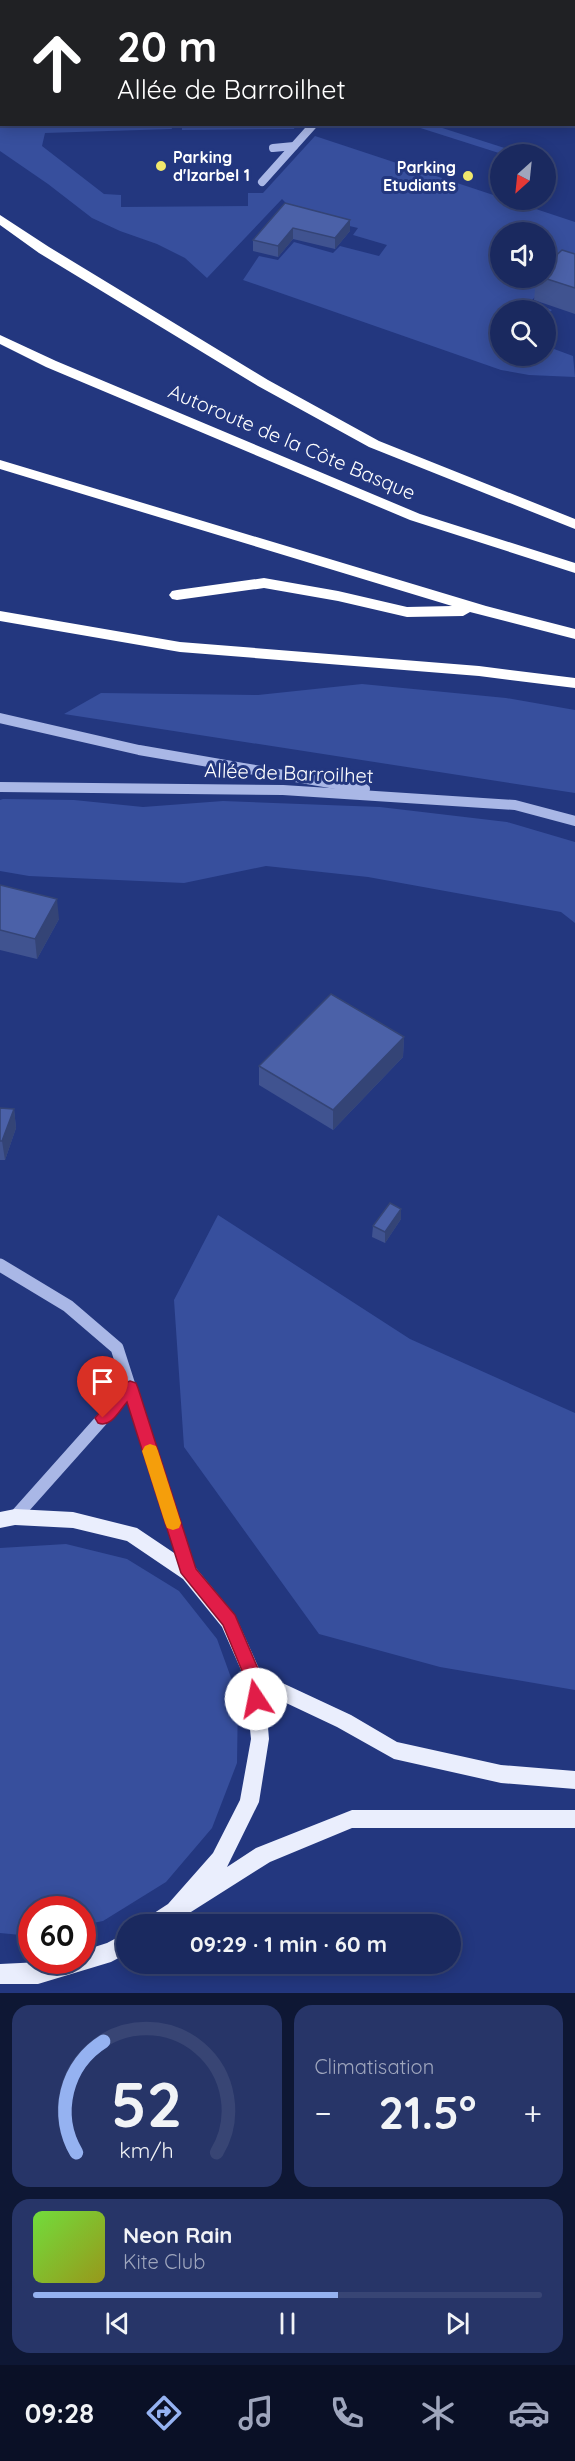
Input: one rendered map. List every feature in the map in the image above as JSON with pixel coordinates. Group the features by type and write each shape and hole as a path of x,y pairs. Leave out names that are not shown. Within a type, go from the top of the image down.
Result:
{"highway":[{"path":"0,219 44,250 263,383 374,444 575,524"},
{"name":"Autoroute de la Côte Basque","path":"0,339 51,363 415,517 575,568"},
{"path":"0,464 482,610 575,634"},
{"path":"177,595 264,583 338,596 407,612 482,610"},
{"path":"0,616 180,647 479,671 575,683"}],"main road":[{"path":"8,1518 73,1520 132,1534 189,1573 229,1620 254,1678 260,1739 249,1802 220,1860 175,1911"},
{"path":"254,1678 344,1721 394,1750 501,1774 575,1780"},
{"path":"170,1914 263,1855 352,1819 575,1819"},
{"path":"0,1974 38,1974 116,1949"}],"street":[{"path":"262,182 312,126"},
{"path":"273,148 294,146"},
{"path":"0,718 139,750 425,799"},
{"name":"Allée de Barroilhet","path":"0,787 283,790 515,805 575,821"},
{"path":"0,1266 68,1306 117,1348 189,1573"},
{"path":"8,1518 130,1388"}],"shaded area":[{"path":"0,126 171,126 172,129 45,133 42,146 104,194 121,195 121,207 248,206 248,193 263,193 315,136 490,194 490,210 539,210 575,222 575,277 558,274 556,276 556,222 490,222 490,288 544,288 532,300 490,300 490,366 556,366 556,350 573,356 575,377 529,375 501,370 243,280 259,256 278,260 294,242 333,253 340,246 379,256 387,245 353,235 358,228 285,211 287,204 282,199 207,278 185,258 92,218 0,151"},
{"path":"182,126 295,126 294,129 182,130"},
{"path":"414,126 436,126 492,144 490,144 490,150"},
{"path":"362,684 506,698 575,710 575,793 64,714 101,693 258,695"},
{"path":"0,800 74,800 143,807 223,801 380,807 507,822 575,842 575,923 561,912 368,877 266,866 184,883 29,876 0,871"},
{"path":"218,1215 410,1339 575,1413 575,1690 440,1667 319,1634 184,1447 174,1300"},
{"path":"66,1544 127,1559 179,1591 217,1639 238,1697 237,1763 212,1828 166,1882 103,1921 96,1922 96,1896 18,1896 18,1935 0,1933 0,1548"}],"building":[{"path":"285,203 350,220 335,238 293,228 278,246 253,240"},
{"path":"562,250 575,254 575,288 556,282 556,256"},
{"path":"0,885 57,899 35,939 0,930"},
{"path":"331,994 404,1037 333,1110 259,1066"},
{"path":"0,1108 14,1109 2,1141 0,1141"},
{"path":"390,1203 401,1209 385,1232 373,1226"}],"slow traffic":[{"path":"150,1451 173,1523"}],"place":[{"name":"Parking d'Izarbel 1","path":"161,166"},
{"name":"Parking Etudiants","path":"468,176"}],"route":[{"path":"103,1418 130,1388 189,1573 229,1620 254,1678 256,1699"}]}
